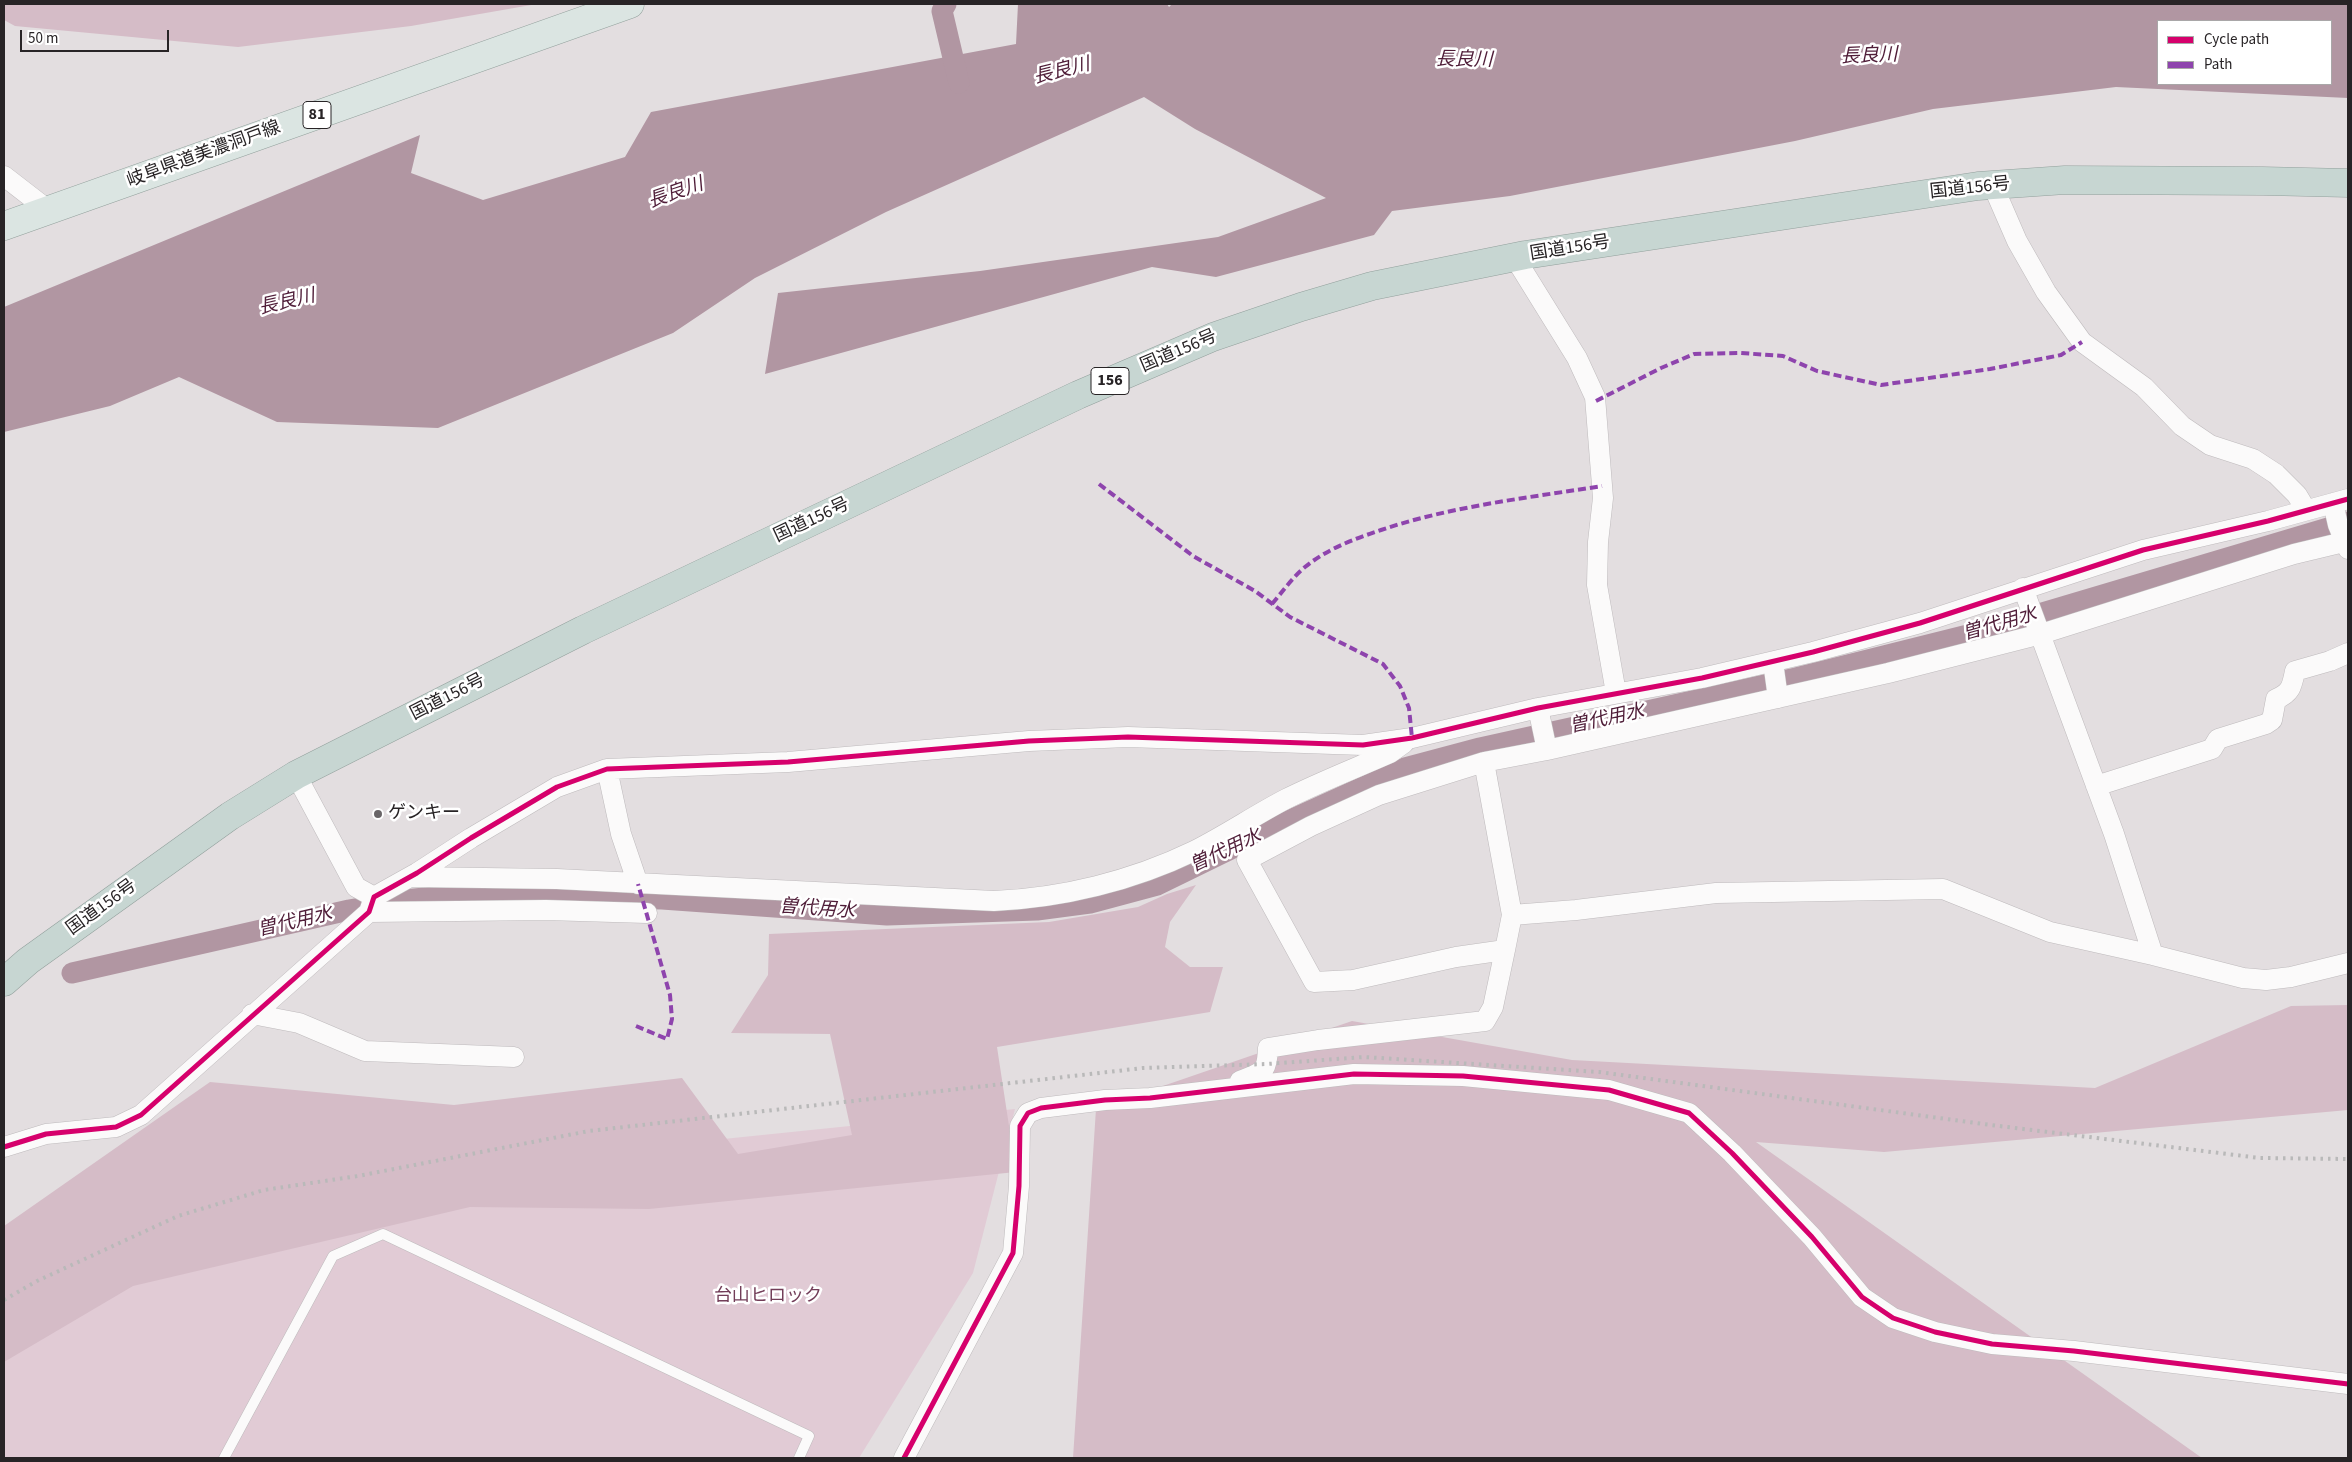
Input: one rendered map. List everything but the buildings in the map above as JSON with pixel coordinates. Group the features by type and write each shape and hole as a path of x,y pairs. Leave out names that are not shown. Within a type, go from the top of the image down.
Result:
{"highway":[{"name":"国道156号","path":"4,982 28,961 230,816 296,775 583,630 1069,399 1166,356 1257,322 1372,286 1441,271 1885,199 1997,185 2065,180 2263,181 2348,184"}],"main road":[{"name":"岐阜県道美濃洞戸線","path":"4,226 630,4"}],"street":[{"path":"4,176 48,210"},
{"path":"1997,185 1997,196 2017,240 2046,292 2082,342 2144,387 2182,426 2210,445 2254,460 2276,474 2298,495 2306,510"},
{"path":"1515,258 1577,358 1595,397 1603,498 1598,542 1597,585 1616,693"},
{"path":"4,1147 46,1134 116,1126 141,1115 372,904 411,877 557,787 606,769 788,762 1029,741 1128,736 1363,745 1412,738 1543,730 1778,695 1888,673 2294,554 2346,542 2339,505 2306,510 2143,550 2027,596 1920,623 1774,667 1616,693 1543,730 1484,762 1379,795 1311,826 1247,860 1314,982 1353,980 1446,959 1505,950"},
{"path":"2027,596 2096,786 2153,955"},
{"path":"2096,786 2212,749 2218,739 2266,724 2272,720 2276,699 2285,696 2291,690 2295,671 2330,661 2348,653"},
{"path":"1774,667 1778,695"},
{"path":"411,877 557,879 994,901 1020,900 1082,890 1141,874 1193,851 1286,799 1390,753 1412,738"},
{"path":"1222,1088 1263,1071 1267,1064 1268,1048 1318,1040 1485,1021 1493,1006 1512,915 1484,762"},
{"path":"606,769 621,834 638,884"},
{"path":"296,775 356,887 372,904 647,913"},
{"path":"1512,915 1576,910 1716,893 1943,889 2050,932 2153,955 2243,978 2266,980 2291,977 2348,963"},
{"path":"252,1014 299,1023 365,1051 514,1056"},
{"path":"904,1458 1013,1253 1019,1186 1020,1126 1028,1113 1041,1108 1105,1100 1150,1098 1222,1088 1354,1074 1463,1076 1609,1090 1689,1113 1732,1153 1812,1237 1862,1297 1893,1318 1935,1332 1992,1344 2074,1351 2348,1384"}],"lane":[{"path":"224,1458 334,1256 383,1234 810,1436 799,1458"}],"green space":[{"name":"台山ヒロック","path":"1015,1109 973,1273 859,1458 4,1458 4,1323 568,1155"}],"shaded area":[{"path":"4,4 537,4 411,26 238,47 15,26 4,20"},
{"path":"1196,885 1170,922 1165,947 1190,967 1223,967 1210,1012 997,1047 1016,1172 649,1209 470,1207 133,1286 4,1362 4,1226 210,1082 454,1105 682,1078 738,1154 852,1135 830,1034 731,1033 768,975 769,934 1049,922 1138,907 1167,894"},
{"path":"2348,1005 2348,1110 1884,1152 1756,1142 2202,1458 1073,1458 1096,1109 1352,1021 1572,1060 2095,1088 2291,1006"}],"water":[{"name":"長良川","path":"1018,4 1167,4 1169,7 1172,4 2348,4 2348,98 2116,87 1933,109 1795,141 1510,196 1392,211 1374,235 1216,277 1152,267 765,374 778,293 980,271 1218,237 1326,198 1195,129 1144,97 886,212 755,278 673,333 438,428 277,422 179,377 110,406 4,432 4,307 420,135 411,173 483,200 625,157 651,112 1016,44"}],"waterway":[{"path":"946,4 942,11 959,83"},
{"name":"曽代用水","path":"72,973 349,910 405,900 463,894 662,899 887,915 1037,910 1090,903 1157,885 1288,821 1405,768 1480,748 1796,678 1968,635 2348,522"}],"railway":[{"path":"4,1300 37,1281 178,1216 264,1190 358,1176 589,1131 1143,1068 1267,1064 1364,1057 1599,1072 1991,1125 2260,1158 2348,1159"}],"marked path":[{"path":"1596,401 1661,368 1694,354 1741,353 1783,356 1817,371 1881,385 1990,369 2061,355 2082,342"},
{"path":"1099,484 1193,556 1255,591 1290,617 1383,664 1400,686 1409,708 1412,738"},
{"path":"1272,604 1296,576 1313,561 1341,545 1371,533 1462,509 1602,486"},
{"path":"636,1026 667,1039 672,1019 670,995 638,884"}],"cycle path":[{"path":"4,1147 46,1134 116,1127 141,1115 369,912 374,897 417,873 471,838 557,787 607,769 788,762 1029,741 1128,737 1363,745 1412,738 1538,708 1702,678 1813,652 1920,623 2143,550 2268,521 2348,499"},
{"path":"904,1458 1013,1253 1019,1186 1020,1126 1028,1113 1041,1108 1105,1100 1150,1098 1354,1074 1463,1076 1609,1090 1689,1113 1732,1153 1812,1237 1862,1297 1893,1318 1935,1332 1992,1344 2074,1351 2348,1384"}],"place":[{"name":"ゲンキー","path":"378,814"}]}
